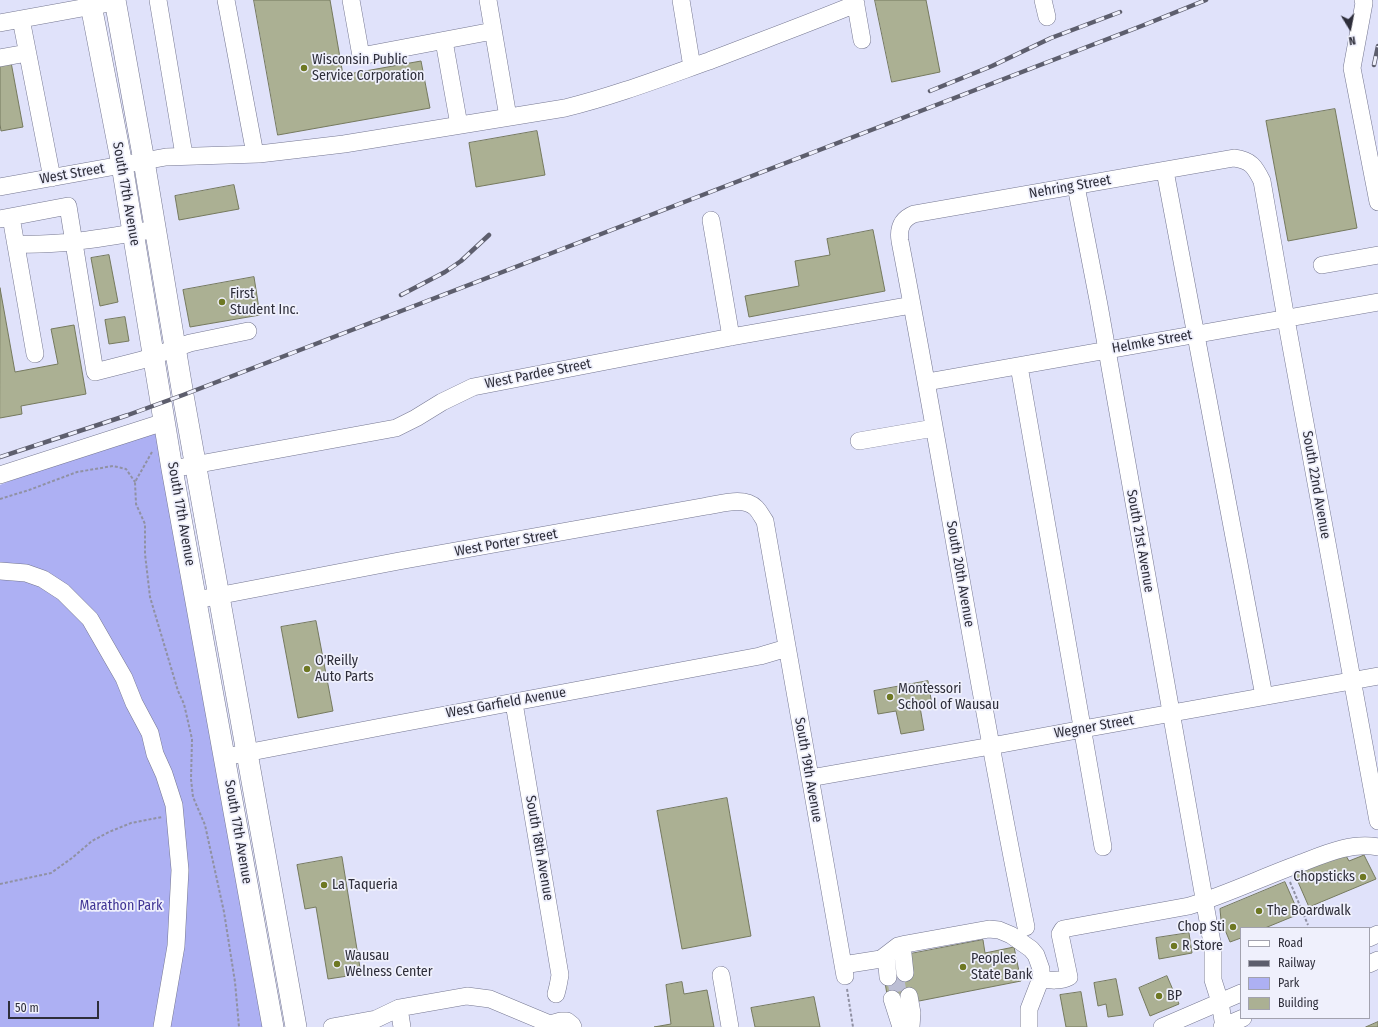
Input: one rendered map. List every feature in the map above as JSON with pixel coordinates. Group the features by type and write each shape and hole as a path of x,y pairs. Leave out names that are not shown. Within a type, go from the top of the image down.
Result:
{"main road":[{"name":"South 17th Avenue","path":"115,1 296,1027"},
{"name":"South 17th Avenue","path":"91,3 122,165 164,422 273,1027"}],"street":[{"path":"158,0 184,155"},
{"path":"226,0 255,154"},
{"path":"351,0 361,56 494,31"},
{"path":"488,0 508,117"},
{"path":"681,0 692,67"},
{"path":"1043,0 1046,18"},
{"path":"1364,0 1352,68 1378,202"},
{"path":"0,23 91,3 115,1"},
{"path":"856,2 862,40"},
{"name":"West Street","path":"0,187 166,157 184,155 255,154 344,144 565,108 632,89 811,23 856,2"},
{"path":"21,19 52,178"},
{"path":"444,41 459,125"},
{"path":"0,58 27,53"},
{"name":"Nehring Street","path":"903,222 914,214 1234,158 1240,159"},
{"name":"South 22nd Avenue","path":"1240,159 1255,167 1262,181 1378,821"},
{"path":"1165,170 1264,696"},
{"name":"South 21st Avenue","path":"1076,186 1107,350 1212,942 1213,980 1220,1002 1223,1027"},
{"path":"35,354 16,244 6,218 68,206 95,372 153,356 194,342 248,331"},
{"path":"711,220 731,337"},
{"name":"South 20th Avenue","path":"903,222 899,233 900,241 991,746 1024,920 999,930"},
{"path":"16,244 36,245 74,242 156,229"},
{"path":"1322,265 1378,255"},
{"name":"Helmke Street","path":"926,382 1378,302"},
{"name":"West Pardee Street","path":"171,458 196,464 396,428 442,402 473,387 731,337 912,305"},
{"path":"1019,366 1103,847"},
{"path":"0,475 164,422"},
{"path":"859,441 934,428"},
{"name":"West Porter Street","path":"196,600 392,563 741,501 757,509 765,521 773,564"},
{"name":"South 19th Avenue","path":"773,564 844,971"},
{"path":"0,571 26,572 43,579 63,592 90,619 124,678 134,703 150,733 155,754 164,774 174,804 180,870 180,890 178,901 179,915 176,946 162,1027"},
{"name":"West Garfield Avenue","path":"225,757 760,656 787,648"},
{"name":"Wegner Street","path":"810,778 1378,676"},
{"name":"South 18th Avenue","path":"514,703 560,975 560,981 556,994"},
{"path":"1041,978 1047,980 1064,980 1070,977 1060,934 1062,929 1170,911 1339,849 1368,845 1378,847"},
{"path":"844,971 880,959 895,949 979,931 999,930 1011,935 1033,952 1039,963 1041,978 1029,1009 1029,1027"},
{"path":"895,949 898,975"},
{"path":"721,975 730,1027"},
{"path":"1162,1027 1240,993"},
{"path":"332,1027 376,1019 399,1008 467,996 490,999 550,1024 568,1021 573,1027"},
{"path":"901,998 902,1027"},
{"path":"901,998 908,1007 907,1027"},
{"path":"901,998 912,1013 911,1027"},
{"path":"399,1008 402,1027"},
{"path":"1223,1027 1241,1019"}],"path":[{"path":"171,458 153,452 136,482 136,504 145,524 145,554 150,597 178,691 184,704 192,739 191,779 193,797 205,825 224,912 235,982 239,1027"},
{"path":"0,499 77,472 114,466 126,469 136,482"},
{"path":"0,884 51,873 92,841 131,823 175,815"},
{"path":"1285,868 1308,925"},
{"path":"844,971 854,1027"}],"green space":[{"name":"Marathon Park","path":"155,422 265,1027 0,1027 0,485"}],"building":[{"name":"Wisconsin Public Service Corporation","path":"254,0 330,0 343,75 421,61 430,108 278,135"},
{"path":"875,0 926,0 940,72 892,82"},
{"path":"11,62 23,127 1,131 0,64"},
{"path":"1335,109 1357,228 1288,241 1266,121"},
{"path":"537,131 545,175 476,187 469,143"},
{"path":"234,185 239,209 179,220 175,196"},
{"path":"873,230 885,291 749,317 745,296 799,286 795,261 830,255 827,239"},
{"path":"109,255 118,302 100,306 91,258"},
{"name":"First Student Inc.","path":"254,277 260,315 190,327 183,290"},
{"path":"0,288 15,372 58,364 51,329 74,325 86,394 21,406 22,414 0,418"},
{"path":"125,317 129,341 109,344 105,320"},
{"name":"O'Reilly Auto Parts","path":"316,621 333,711 298,718 281,627"},
{"path":"928,681 932,705 920,707 924,730 901,734 896,711 878,714 874,691"},
{"path":"727,798 751,936 682,949 657,811"},
{"name":"The Boardwalk","path":"1345,854 1349,861 1364,855 1376,879 1309,907 1295,875"},
{"path":"342,857 361,974 328,979 316,907 305,909 297,865"},
{"name":"The Boardwalk","path":"1285,882 1299,914 1267,927 1240,927 1240,938 1230,942 1221,920 1220,909"},
{"name":"R Store","path":"1189,933 1192,953 1159,959 1156,938"},
{"name":"Peoples State Bank","path":"983,940 985,953 1014,947 1021,981 914,1002 913,995 888,1000 884,977 908,973 910,954"},
{"name":"BP","path":"1167,976 1179,1004 1150,1016 1139,988"},
{"path":"1116,979 1123,1015 1108,1017 1106,1004 1098,1006 1094,983"},
{"path":"682,982 684,994 707,990 714,1027 654,1027 671,1024 666,985"},
{"path":"1081,992 1087,1027 1066,1027 1060,995"},
{"path":"814,997 820,1027 755,1027 751,1008"},
{"path":"1378,1022 1378,1027 1366,1027"}],"tunnel":[{"path":"895,975 899,998"}],"railway":[{"path":"0,457 128,415 183,395 1206,0"},
{"path":"930,91 992,66 1051,38 1120,12"},
{"path":"1374,65 1378,46"},
{"path":"401,295 445,272 461,261 489,235"}],"place":[{"name":"Wisconsin Public Service Corporation","path":"304,68"},
{"name":"First Student Inc.","path":"222,302"},
{"name":"O'Reilly Auto Parts","path":"307,669"},
{"name":"Montessori School of Wausau","path":"890,697"},
{"name":"Chopsticks","path":"1363,877"},
{"name":"La Taqueria","path":"324,885"},
{"name":"The Boardwalk","path":"1259,911"},
{"name":"Chop Sti","path":"1233,927"},
{"name":"R Store","path":"1174,946"},
{"name":"Wausau Welness Center","path":"337,964"},
{"name":"Peoples State Bank","path":"963,967"},
{"name":"BP","path":"1159,996"}]}
